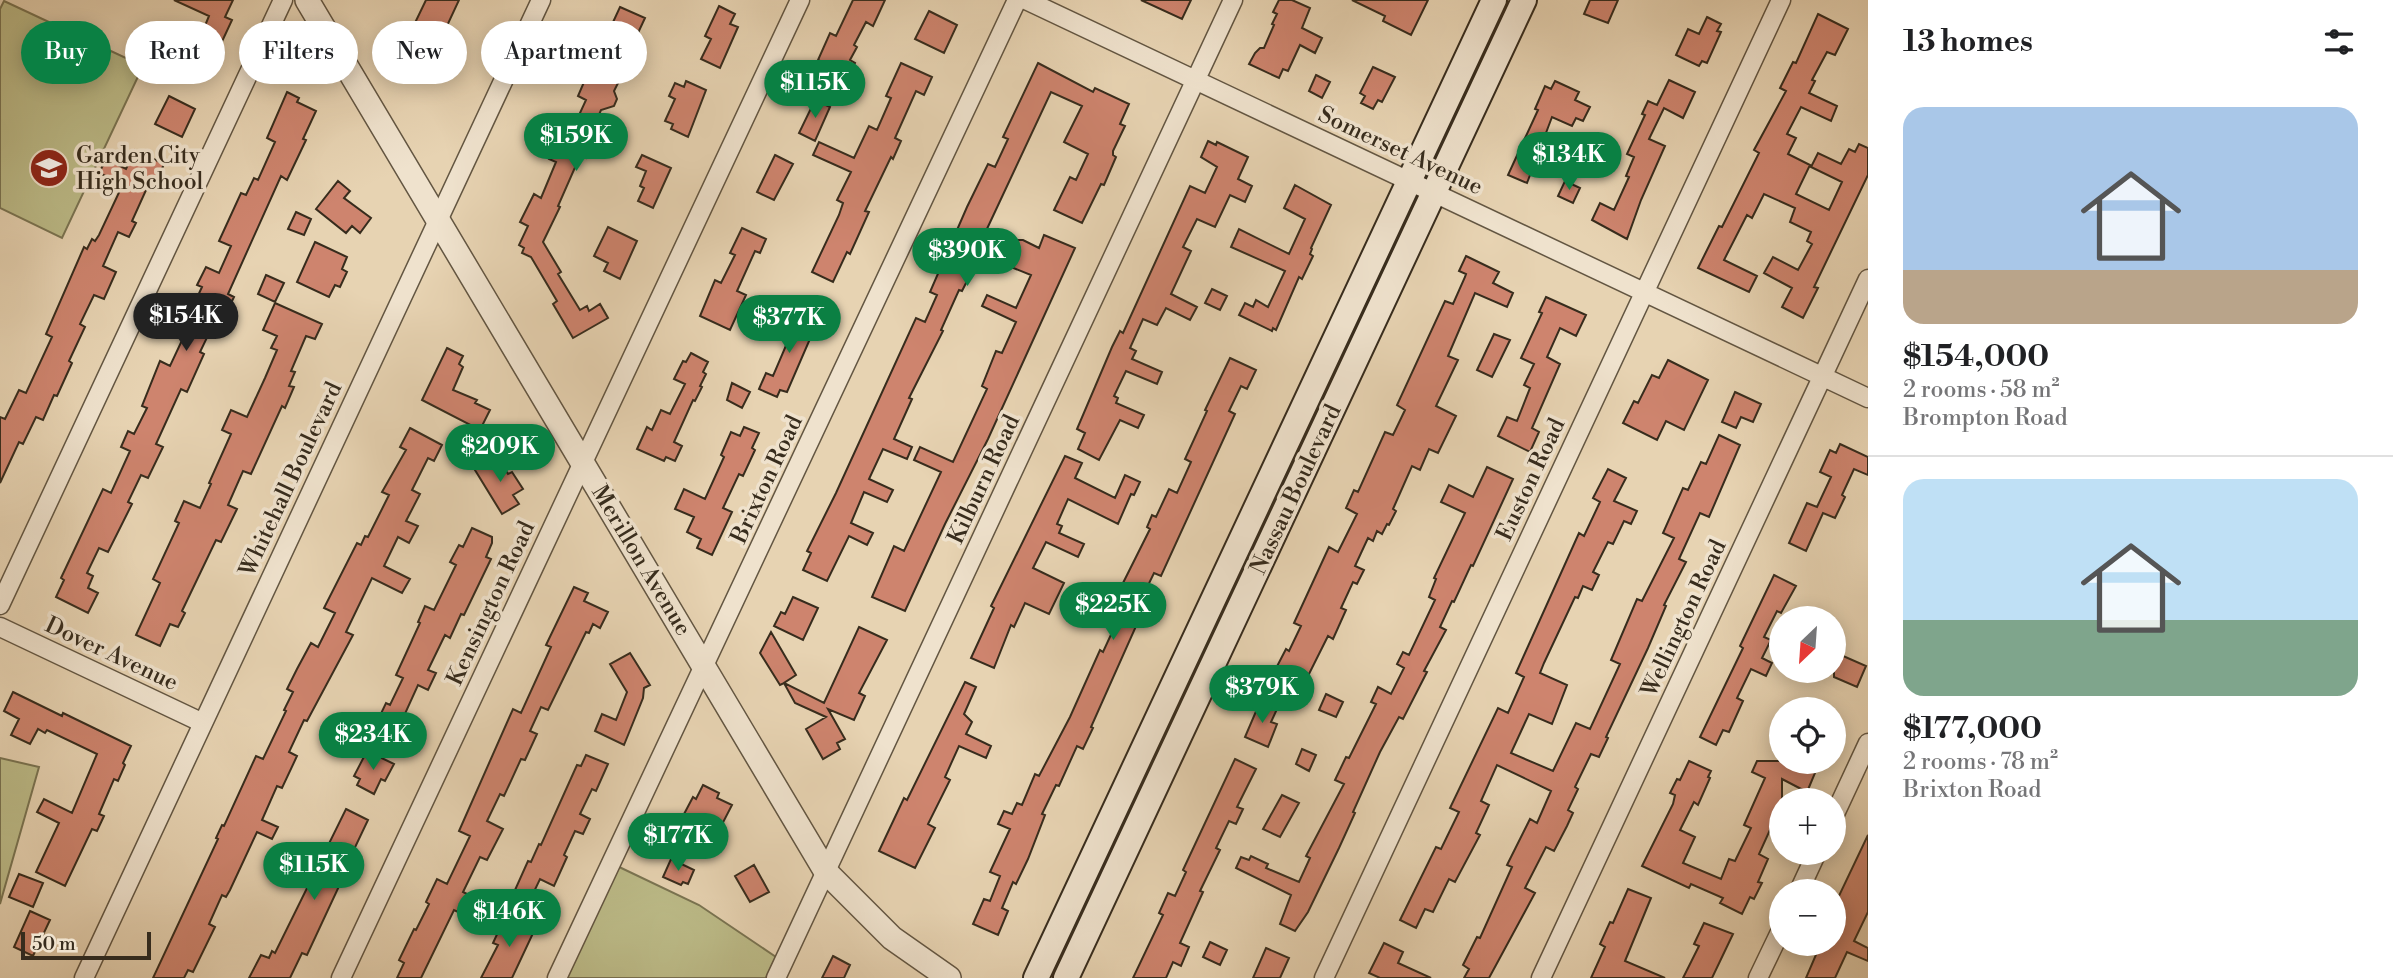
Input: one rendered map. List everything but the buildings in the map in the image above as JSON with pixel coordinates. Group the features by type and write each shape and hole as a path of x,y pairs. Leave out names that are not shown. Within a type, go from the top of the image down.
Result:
{"main road":[{"name":"Nassau Boulevard","path":"1036,978 1494,0"},
{"name":"Nassau Boulevard","path":"1066,978 1524,0"}],"street":[{"path":"0,605 283,0"},
{"name":"Merillon Avenue","path":"307,0 826,872 892,938 949,978"},
{"name":"Whitehall Boulevard","path":"84,978 541,0"},
{"name":"Kensington Road","path":"341,978 800,0"},
{"name":"Brixton Road","path":"558,978 1017,0"},
{"name":"Somerset Avenue","path":"1027,0 1868,398"},
{"name":"Kilburn Road","path":"776,978 1233,0"},
{"name":"Euston Road","path":"1324,978 1781,0"},
{"name":"Wellington Road","path":"1541,978 1868,279"},
{"name":"Dover Avenue","path":"0,626 203,723"},
{"path":"1846,790 1868,743"},
{"path":"1758,978 1769,955"}],"shaded area":[{"path":"4,1 47,21 21,21 21,84 111,84 111,51 125,58 125,84 135,84 62,238 0,208 0,9"},
{"path":"0,758 39,767 0,904"},
{"path":"615,865 699,905 776,957 766,978 561,978"}],"place":[{"name":"Garden City High School","path":"49,168"}]}
